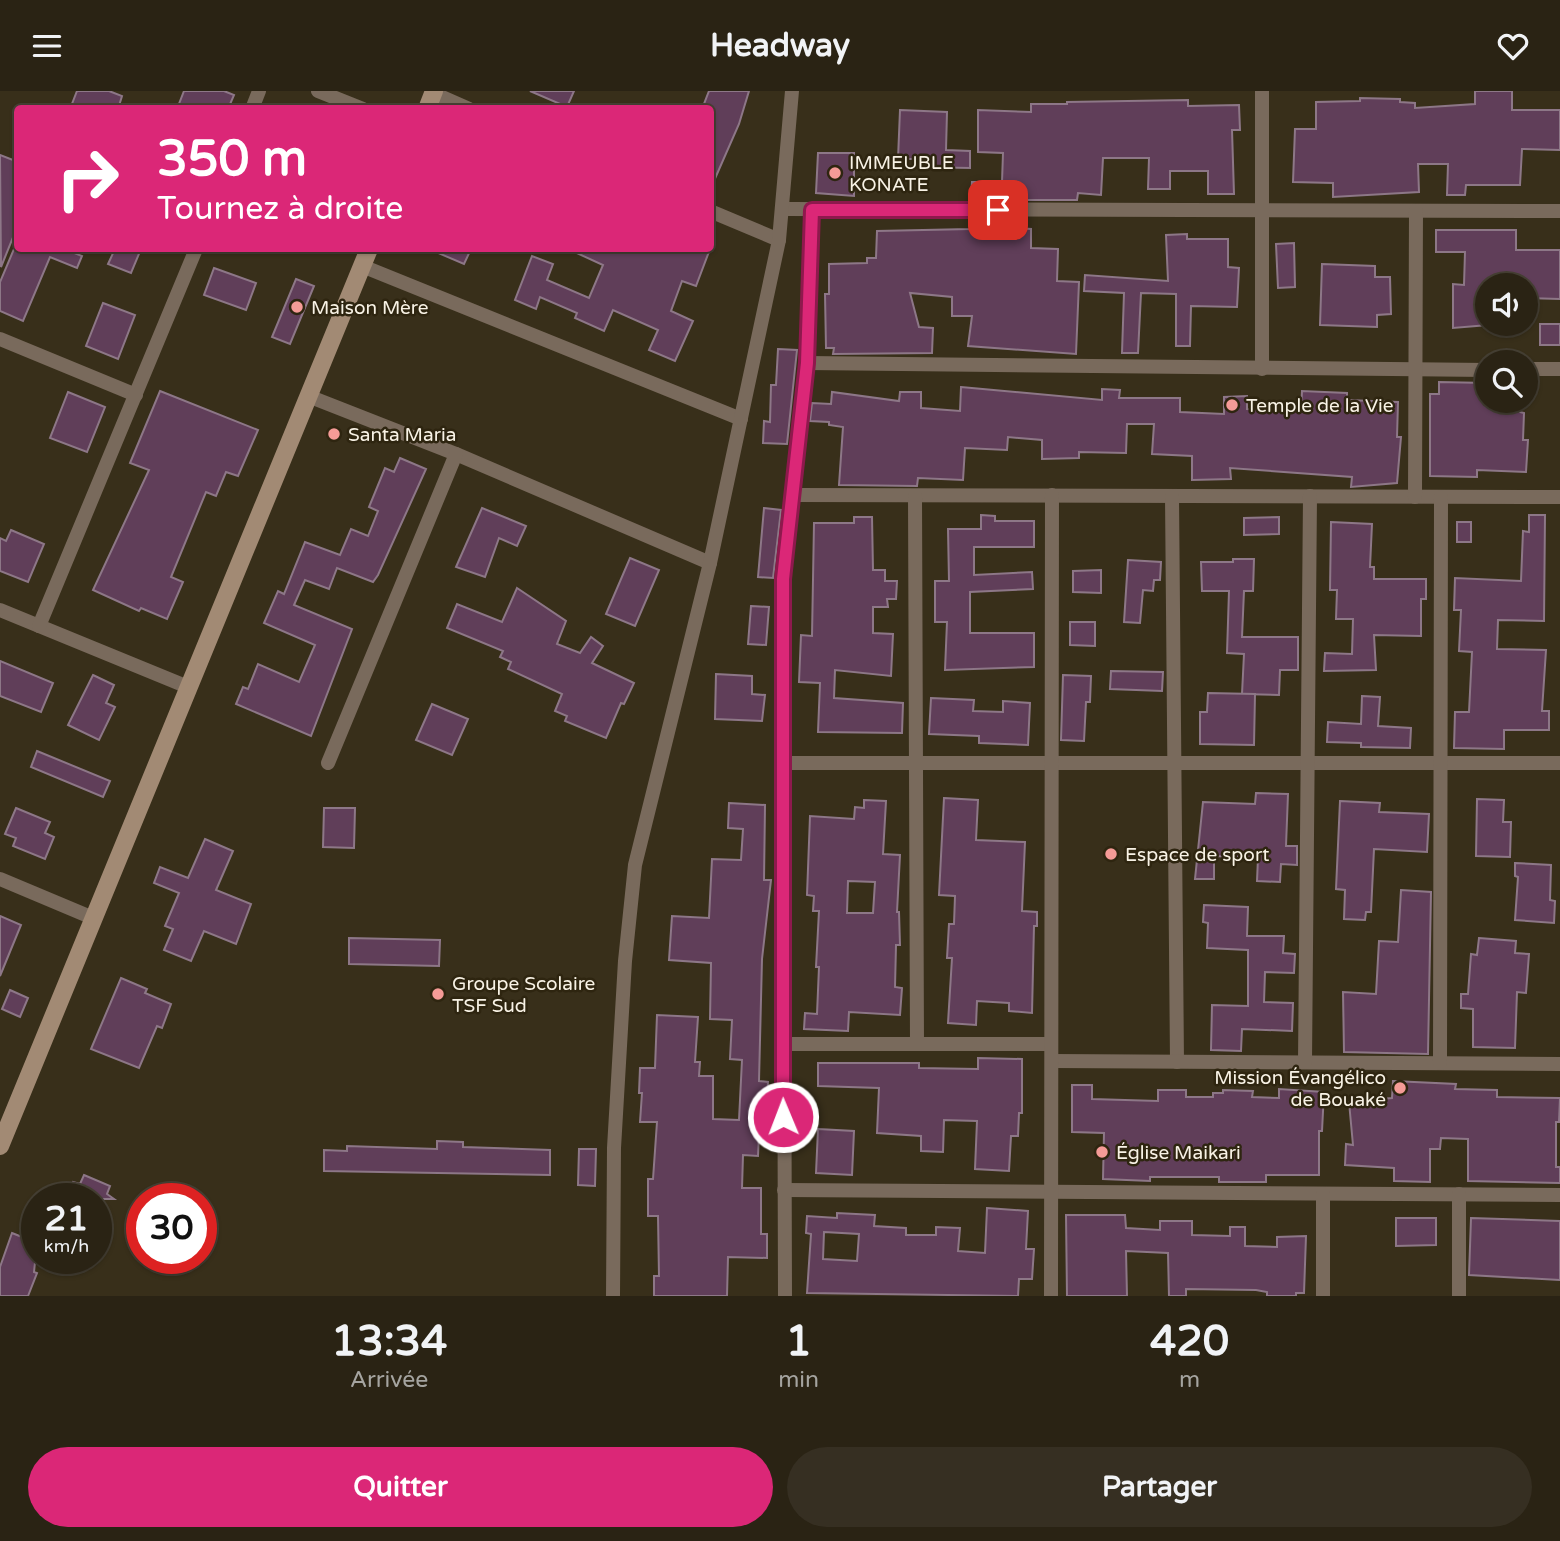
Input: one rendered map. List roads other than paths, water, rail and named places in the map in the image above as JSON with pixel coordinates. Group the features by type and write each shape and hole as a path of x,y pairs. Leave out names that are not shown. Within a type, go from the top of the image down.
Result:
{"main road":[{"path":"0,1146 368,252"}],"street":[{"path":"318,91 353,105"},
{"path":"613,1296 614,1148 625,961 635,865 710,563 779,240 792,91"},
{"path":"1262,91 1262,369"},
{"path":"431,98 455,105"},
{"path":"783,209 1560,211"},
{"path":"785,1296 781,763 783,579 807,363 812,210"},
{"path":"1415,497 1416,211"},
{"path":"714,213 779,240"},
{"path":"38,626 195,252"},
{"path":"362,266 741,419"},
{"path":"0,339 136,395"},
{"path":"807,363 1414,372 1475,370"},
{"path":"1538,369 1560,369"},
{"path":"308,396 456,454 710,563"},
{"path":"328,764 456,454"},
{"path":"794,495 1560,497"},
{"path":"1051,1296 1052,495"},
{"path":"915,496 917,1044"},
{"path":"1172,496 1177,1062"},
{"path":"1305,1062 1310,496"},
{"path":"1440,1063 1441,497"},
{"path":"0,610 188,687"},
{"path":"781,763 1560,763"},
{"path":"0,879 93,918"},
{"path":"782,1044 1051,1044"},
{"path":"1052,1061 1560,1064"},
{"path":"784,1190 1560,1195"},
{"path":"1323,1193 1323,1296"},
{"path":"1459,1194 1459,1296"}],"place":[{"name":"IMMEUBLE KONATE","path":"835,173"},
{"name":"Maison Mère","path":"297,307"},
{"name":"Temple de la Vie","path":"1232,405"},
{"name":"Santa Maria","path":"334,434"},
{"name":"Espace de sport","path":"1111,854"},
{"name":"Groupe Scolaire TSF Sud","path":"438,994"},
{"name":"Mission Évangélico de Bouaké","path":"1400,1088"},
{"name":"Église Maikari","path":"1102,1152"}]}
